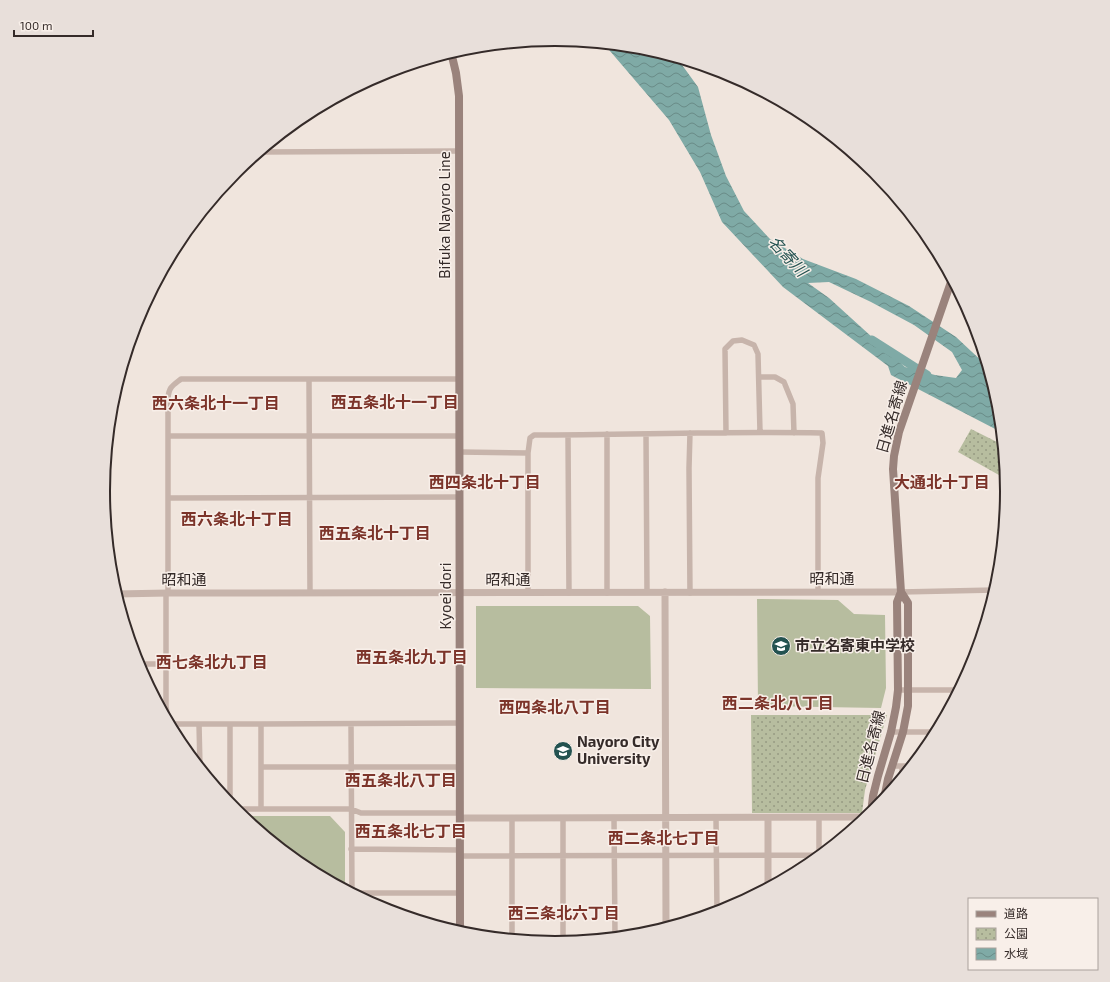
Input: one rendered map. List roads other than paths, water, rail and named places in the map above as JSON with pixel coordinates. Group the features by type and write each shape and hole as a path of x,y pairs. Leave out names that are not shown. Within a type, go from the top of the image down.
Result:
{"main road":[{"name":"Bifuka Nayoro Line","path":"453,58 459,96 460,379"},
{"name":"日進名寄線","path":"872,804 878,776 892,732 898,690 897,602 900,592 893,469 894,456 899,432 950,286"},
{"name":"Kyoei dori","path":"460,379 460,925"},
{"name":"日進名寄線","path":"886,788 903,732 908,706 908,603 900,592"}],"street":[{"path":"267,152 459,151"},
{"path":"726,433 725,349 733,341 742,340 754,345 758,354 760,432"},
{"path":"759,377 775,377 784,382 793,404 794,433"},
{"path":"166,706 168,390 181,379 460,379"},
{"path":"309,379 310,593"},
{"path":"528,593 528,453 530,438 534,435 760,432 822,433 823,443 818,478 818,592"},
{"path":"690,433 690,593"},
{"path":"607,434 607,593"},
{"path":"646,434 647,592"},
{"path":"568,435 569,593"},
{"path":"168,436 460,436"},
{"path":"460,452 528,453"},
{"path":"168,498 460,497"},
{"path":"900,592 988,590"},
{"path":"665,592 666,922"},
{"name":"昭和通","path":"122,594 900,592"},
{"path":"145,664 166,664"},
{"path":"898,690 953,690"},
{"path":"176,722 199,724 460,723"},
{"path":"199,724 200,759"},
{"path":"230,724 230,795"},
{"path":"261,724 261,809"},
{"path":"352,724 351,849 353,887"},
{"path":"892,732 929,732"},
{"path":"892,766 902,766 902,769"},
{"path":"261,767 460,767"},
{"path":"243,809 351,809 361,813 512,818 858,817"},
{"path":"512,818 512,934"},
{"path":"563,818 563,936"},
{"path":"614,818 615,932"},
{"path":"716,818 717,905"},
{"path":"768,818 768,881"},
{"path":"819,818 819,849"},
{"path":"351,849 513,856 809,856"},
{"path":"365,893 460,894"}],"water":[{"path":"609,50 642,55 682,65 698,87 711,135 726,176 744,211 770,239 803,259 856,279 909,306 956,337 980,359 985,376 995,429 891,375 888,366 783,287 722,222 700,172 669,120","holes":["829,282 914,325 952,352 962,370 956,378 935,375 905,367 829,298 808,283"]}],"waterway":[{"name":"名寄川","path":"872,340 927,375"}],"place":[{"name":"市立名寄東中学校","path":"781,646"},
{"name":"Nayoro City University","path":"563,751"}],"district":[{"name":"西五条北十一丁目","path":"395,402"},
{"name":"西六条北十一丁目","path":"216,403"},
{"name":"西四条北十丁目","path":"485,482"},
{"name":"大通北十丁目","path":"942,482"},
{"name":"西六条北十丁目","path":"237,519"},
{"name":"西五条北十丁目","path":"375,533"},
{"name":"西五条北九丁目","path":"412,657"},
{"name":"西七条北九丁目","path":"212,662"},
{"name":"西二条北八丁目","path":"778,703"},
{"name":"西四条北八丁目","path":"555,707"},
{"name":"西五条北八丁目","path":"401,780"},
{"name":"西五条北七丁目","path":"411,831"},
{"name":"西二条北七丁目","path":"664,838"},
{"name":"西三条北六丁目","path":"564,913"}]}
